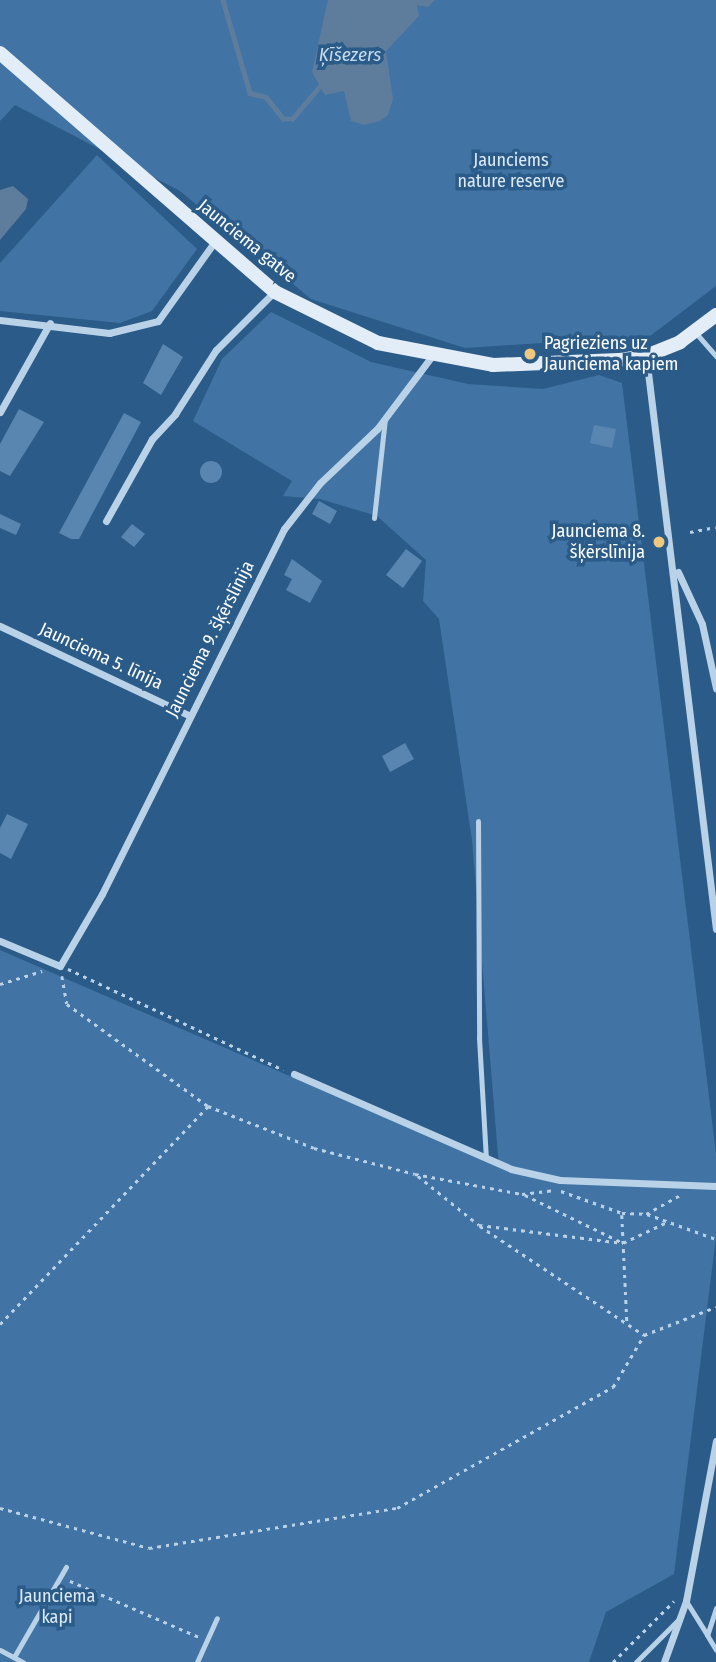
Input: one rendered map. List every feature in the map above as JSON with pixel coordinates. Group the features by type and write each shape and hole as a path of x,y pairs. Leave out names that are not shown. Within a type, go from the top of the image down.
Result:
{"main road":[{"name":"Jaunciema gatve","path":"0,53 275,292 347,331 431,357 493,365 646,356 695,332 716,315"}],"street":[{"path":"0,320 50,323 109,333 158,321 215,241"},
{"path":"106,521 152,439 175,414 216,350 275,292"},
{"path":"0,412 50,323"},
{"path":"646,356 675,565 716,929"},
{"name":"Jaunciema 9. šķērslīnija","path":"60,965 102,894 188,715 284,529 320,483 385,419 431,357"},
{"path":"675,565 702,624 716,688"},
{"name":"Jaunciema 5. līnija","path":"0,626 188,715"},
{"path":"0,940 60,965"},
{"path":"294,1074 486,1158 560,1181 620,1178 694,1187 716,1186"},
{"path":"664,1662 686,1601 716,1441"}],"lane":[{"path":"695,332 716,356"},
{"path":"374,519 385,419"},
{"path":"478,821 479,1038 486,1158"},
{"path":"14,1657 66,1567"},
{"path":"686,1601 716,1650"},
{"path":"707,1635 716,1608"},
{"path":"197,1662 217,1618"},
{"path":"636,1662 680,1618"},
{"path":"0,1650 23,1662"}],"path":[{"path":"690,532 716,527"},
{"path":"0,984 60,965 294,1074"},
{"path":"60,965 67,1004 208,1105 314,1147 415,1174 522,1194 624,1243"},
{"path":"0,1324 208,1105"},
{"path":"415,1174 479,1225 644,1335"},
{"path":"546,1185 622,1213 646,1214 716,1239"},
{"path":"646,1214 694,1187"},
{"path":"522,1194 557,1190"},
{"path":"622,1213 626,1323"},
{"path":"479,1225 624,1243 667,1222"},
{"path":"0,1508 149,1548 397,1508 613,1387 644,1335 716,1307"},
{"path":"61,1577 206,1641"},
{"path":"613,1662 688,1591"}],"green space":[{"name":"Jaunciems nature reserve","path":"0,0 716,0 716,286 650,336 465,348 311,299 180,191 15,105 0,121"},
{"path":"97,155 197,249 152,311 120,323 0,311 0,263"},
{"name":"Jaunciema kapi","path":"271,312 371,362 468,384 543,389 599,375 622,383 716,1154 716,1237 674,1574 606,1612 589,1662 0,1662 0,950 499,1167 472,840 439,619 423,601 426,560 377,516 320,499 283,496 292,481 193,421 222,359"}],"water":[{"name":"Ķīšezers","path":"328,0 435,0 428,7 417,5 419,16 386,51 393,99 388,115 380,121 364,125 351,121 344,91 325,95 312,72"},
{"path":"13,186 28,199 26,209 0,240 0,190"}],"building":[{"path":"163,344 183,357 161,395 143,383"},
{"path":"19,409 44,422 10,476 0,471 0,444"},
{"path":"124,413 141,422 79,539 71,539 59,533"},
{"path":"594,425 616,429 612,448 590,443"},
{"path":"211,461 219,464 222,472 219,480 211,483 203,480 200,472 203,464"},
{"path":"319,501 337,511 330,524 312,514"},
{"path":"0,514 21,524 16,535 0,528"},
{"path":"132,524 145,534 134,547 121,537"},
{"path":"406,549 422,561 403,588 386,575"},
{"path":"292,559 322,581 310,603 286,590 292,579 284,575"},
{"path":"405,743 414,759 390,772 382,756"},
{"path":"7,814 28,824 11,859 0,853 0,828"}],"waterway":[{"path":"223,0 250,93 266,97 284,119 292,119 320,86"}],"place":[{"name":"Pagrieziens uz Jaunciema kapiem","path":"530,354"},
{"name":"Jaunciema 8. šķērslīnija","path":"659,542"}]}
